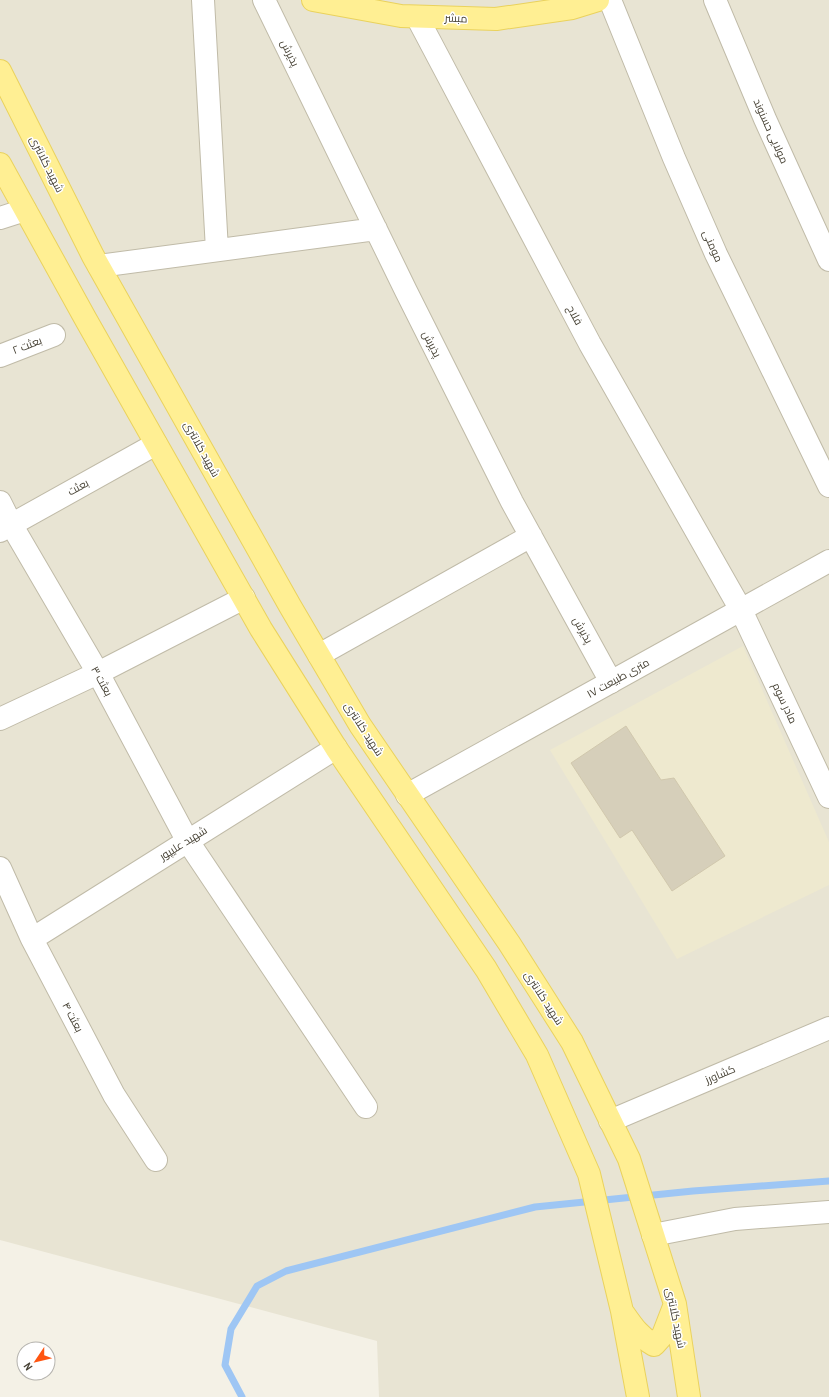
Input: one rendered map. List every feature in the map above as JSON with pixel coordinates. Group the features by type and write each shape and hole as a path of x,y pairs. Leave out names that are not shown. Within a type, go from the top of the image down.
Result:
{"main road":[{"name":"مبشر","path":"313,0 401,16 496,19 572,8 598,0"},
{"name":"شهید کلانتری","path":"0,71 99,266 360,726 509,943 572,1042 629,1159 636,1180 675,1304 690,1397"},
{"path":"0,164 261,630 336,748 486,969 537,1055 588,1174 622,1311 638,1397"},
{"path":"622,1311 633,1328 644,1339 654,1345 663,1335 675,1304"}],"street":[{"path":"203,0 217,250"},
{"name":"پذیرش","path":"264,0 512,502 611,682"},
{"name":"مومنی","path":"610,0 674,158 716,254 829,486"},
{"name":"مولایی حسنوند","path":"715,0 765,119 829,260"},
{"name":"فلاح","path":"417,17 590,344 741,610"},
{"path":"0,218 25,210"},
{"path":"99,266 376,229"},
{"name":"بعثت ۲","path":"0,356 54,335"},
{"name":"بعثت","path":"6,528 156,444"},
{"path":"0,502 6,528"},
{"name":"بعثت ۳","path":"6,528 98,673 188,840 366,1107"},
{"path":"319,655 531,536"},
{"name":"۱۷ متری طبیعت","path":"407,795 829,560"},
{"path":"0,719 98,673 244,598"},
{"name":"مادر سوم","path":"741,610 829,797"},
{"name":"شهید علیپور","path":"32,939 336,748"},
{"name":"بعثت ۴","path":"0,868 32,939 114,1095 156,1160"},
{"name":"کشاورز","path":"610,1121 829,1028"},
{"path":"653,1235 735,1219 829,1212"}],"shaded area":[{"path":"0,0 829,0 829,1397 379,1397 377,1341 0,1240"},
{"path":"743,646 829,842 829,885 677,959 550,750"}],"building":[{"path":"626,726 661,780 674,778 725,856 672,891 632,830 620,838 571,763"}],"waterway":[{"path":"242,1397 225,1365 231,1329 257,1286 286,1271 535,1207 693,1191 829,1181"}]}
